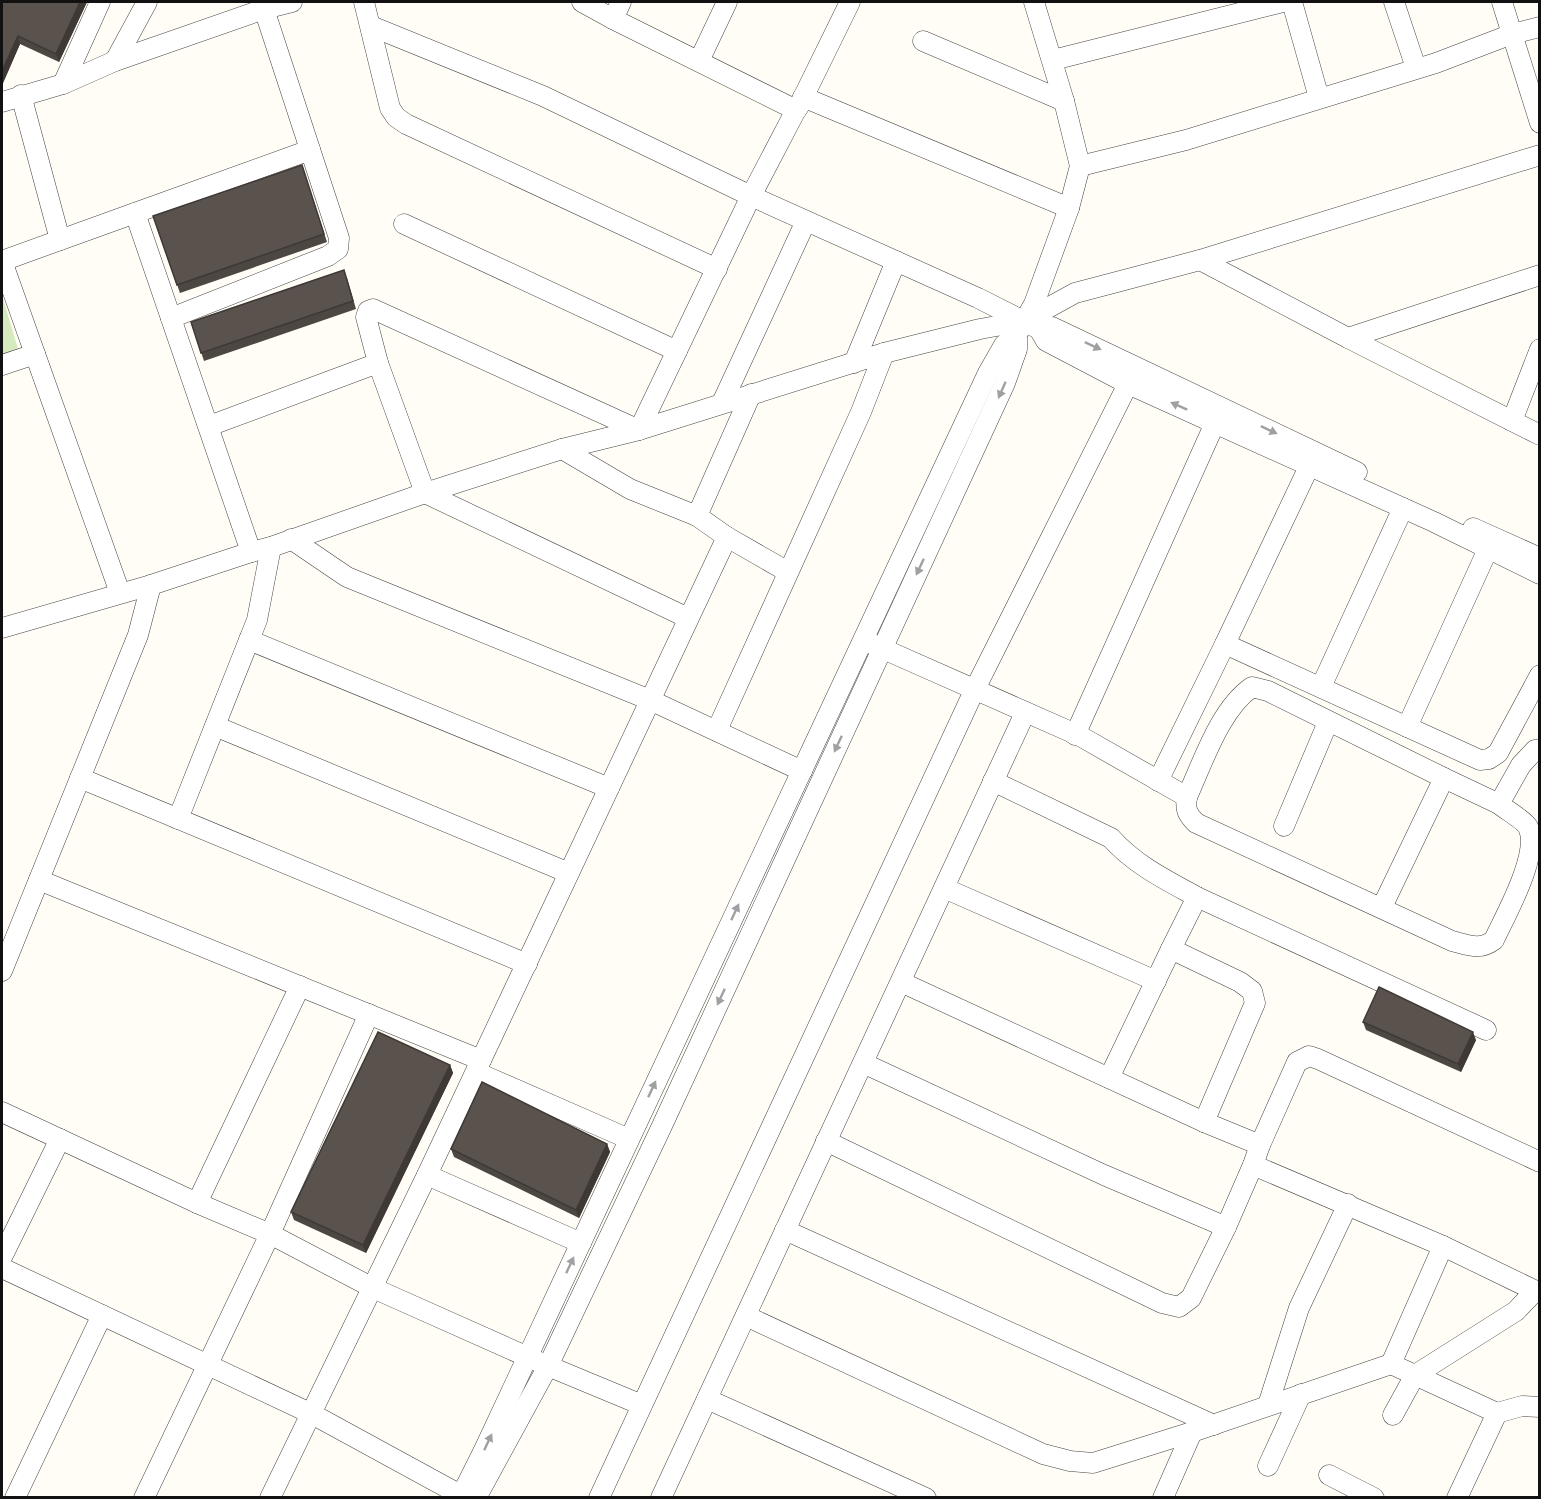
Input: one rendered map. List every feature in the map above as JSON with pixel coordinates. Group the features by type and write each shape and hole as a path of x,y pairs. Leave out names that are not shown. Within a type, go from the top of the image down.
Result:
{"street":[{"path":"63,84 100,2"},
{"path":"115,61 147,2"},
{"path":"2,102 63,84 115,61 266,5 292,2"},
{"path":"364,2 390,108 396,117 406,124 717,269"},
{"path":"582,2 617,10 699,61 1069,208"},
{"path":"699,61 727,2"},
{"path":"639,430 751,196 850,2"},
{"path":"466,1497 548,1366 883,650 1005,383 1027,328 1069,208 1080,166 1053,60 1034,2"},
{"path":"1053,60 1283,2"},
{"path":"1292,2 1319,98"},
{"path":"1394,2 1416,69"},
{"path":"1502,2 1539,123"},
{"path":"171,318 328,256 338,249 339,238 266,5"},
{"path":"371,27 543,96 751,196 978,298 1046,341 1128,384 1215,423 1312,459 1491,543 1539,574"},
{"path":"1080,166 1186,140 1416,69 1512,34 1539,27"},
{"path":"923,41 1064,101"},
{"path":"21,95 60,240"},
{"path":"120,593 2,261 310,150"},
{"path":"466,1497 484,1450 629,1139 988,373 1004,345 1075,292 1200,260 1539,155"},
{"path":"135,213 251,552"},
{"path":"722,403 806,221"},
{"path":"404,224 677,351"},
{"path":"1200,260 1539,435"},
{"path":"854,363 896,261"},
{"path":"1348,338 1539,275"},
{"path":"639,430 373,309 368,311 366,317 378,363 425,493 688,618"},
{"path":"2,628 272,547 425,493 562,449 639,430 884,353 980,329 1052,327 1312,459 1403,508 1491,543 1539,558"},
{"path":"1512,421 1539,349"},
{"path":"717,730 861,412 884,353"},
{"path":"2,365 35,354"},
{"path":"209,426 378,363"},
{"path":"599,1497 974,691 1128,384"},
{"path":"697,516 751,394"},
{"path":"1075,735 1215,423"},
{"path":"562,449 630,489 697,516 727,537 788,572"},
{"path":"1158,782 1312,459"},
{"path":"1321,687 1403,508"},
{"path":"270,1497 374,1288 727,537"},
{"path":"291,539 347,577 650,700 802,771"},
{"path":"1407,727 1491,543"},
{"path":"178,819 257,620 272,547"},
{"path":"2,971 138,635 151,585"},
{"path":"249,640 609,788"},
{"path":"863,640 1075,735 1187,797"},
{"path":"1225,644 1480,760 1489,759 1498,753 1539,675"},
{"path":"1252,687 1268,691 1328,722 1499,804 1528,827 1532,843 1526,871 1494,940 1486,947 1474,947 1452,941 1196,823 1188,816 1185,808 1187,797 1227,712 1239,696 1252,687"},
{"path":"661,1497 1025,713"},
{"path":"1284,826 1328,722"},
{"path":"215,726 569,873"},
{"path":"1499,804 1521,765 1535,750 1539,749"},
{"path":"80,778 526,964"},
{"path":"1382,907 1444,778"},
{"path":"993,782 1111,838 1125,854 1136,862 1197,897 1486,1030"},
{"path":"39,880 369,1014 629,1139"},
{"path":"944,888 1156,981"},
{"path":"1109,1078 1197,897"},
{"path":"1171,949 1240,982 1252,991 1255,1003 1204,1122"},
{"path":"901,982 1204,1122 1260,1145"},
{"path":"197,1203 300,986"},
{"path":"144,1497 270,1234 369,1014"},
{"path":"826,1142 1162,1303 1179,1307 1191,1298 1226,1227 1297,1062 1309,1056 1539,1162"},
{"path":"863,1063 1104,1175 1226,1227"},
{"path":"2,1112 197,1203 270,1234 374,1288 548,1366 642,1405"},
{"path":"2,1257 60,1139"},
{"path":"1253,1165 1443,1246 1537,1292 1515,1311 1415,1375 1393,1414"},
{"path":"427,1175 581,1243"},
{"path":"1268,1405 1299,1308 1348,1204"},
{"path":"785,1230 1214,1425"},
{"path":"1391,1364 1443,1246"},
{"path":"2,1268 312,1414 466,1497"},
{"path":"15,1497 102,1315"},
{"path":"746,1316 1043,1454 1070,1461 1094,1463 1214,1425 1391,1364 1497,1413 1522,1406 1539,1407"},
{"path":"1268,1466 1301,1394"},
{"path":"706,1399 926,1497"},
{"path":"1457,1497 1497,1413"},
{"path":"1163,1497 1191,1432"},
{"path":"1329,1475 1374,1497"}],"green space":[{"path":"2,295 18,349 2,355"}],"building":[{"path":"2,2 80,2 56,54 18,36 2,71"},
{"path":"302,165 324,234 177,285 153,216"},
{"path":"344,270 353,301 201,353 191,322"},
{"path":"1379,987 1473,1032 1458,1064 1363,1022"},
{"path":"378,1032 450,1065 363,1245 291,1212"},
{"path":"482,1082 607,1144 576,1210 451,1149"}]}
